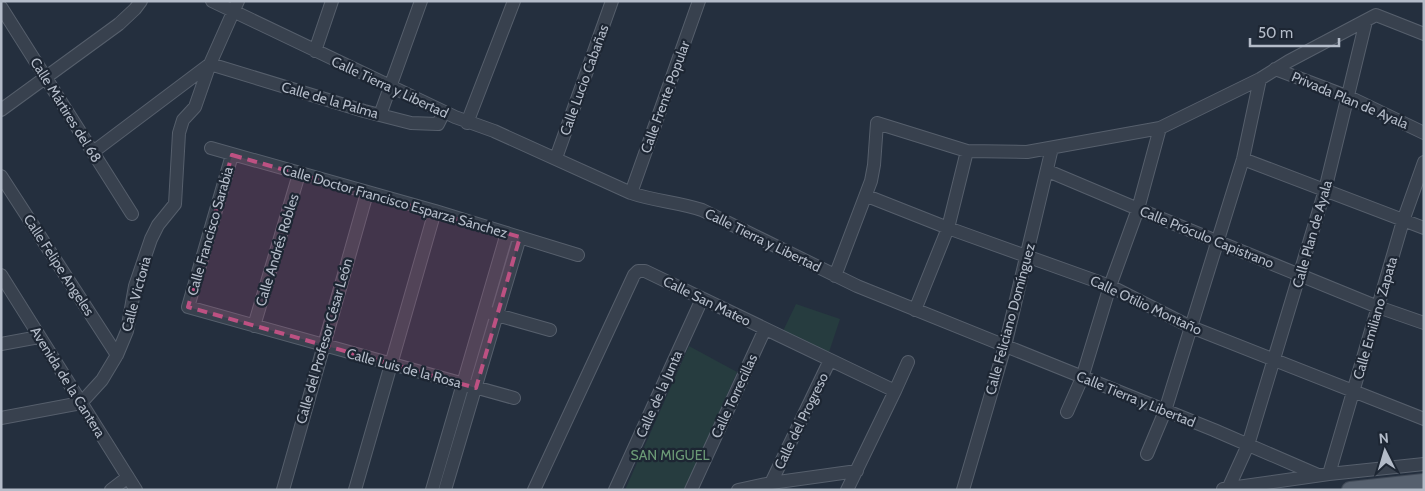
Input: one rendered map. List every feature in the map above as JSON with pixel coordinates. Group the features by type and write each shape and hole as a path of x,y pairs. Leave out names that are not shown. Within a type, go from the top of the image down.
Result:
{"main road":[{"path":"1350,490 1424,482"}],"street":[{"path":"1,110 119,24 141,1"},
{"name":"Calle Tierra y Libertad","path":"212,1 236,7 315,51 444,112 494,131 630,193 702,210 857,286 1324,475"},
{"path":"315,51 332,1"},
{"path":"380,115 392,87 421,1"},
{"path":"467,122 514,1"},
{"name":"Calle Lucio Cabañas","path":"556,158 612,1"},
{"name":"Calle Frente Popular","path":"630,193 700,1"},
{"name":"Calle Mártires del 68","path":"1,7 132,214"},
{"name":"Calle Victoria","path":"81,403 102,380 117,355 127,331 135,286 150,238 175,204 179,133 183,120 194,107 210,64 236,7"},
{"path":"835,276 867,196 874,165 877,123 968,151 1027,152 1052,148 1160,128 1260,78 1376,15 1424,34"},
{"name":"Calle Plan de Ayala","path":"1225,489 1248,445 1300,274 1325,190 1366,21"},
{"path":"92,152 210,64"},
{"name":"Calle de la Palma","path":"210,64 411,123 438,124 444,112"},
{"name":"Privada Plan de Ayala","path":"1275,69 1349,97 1424,132"},
{"path":"1147,454 1165,411 1243,159 1260,78"},
{"path":"1067,412 1082,378 1110,286 1138,209 1160,128"},
{"name":"Calle Doctor Francisco Esparza Sánchez","path":"211,148 578,255"},
{"name":"Calle Feliciano Domínguez","path":"963,490 1005,346 1052,148"},
{"path":"915,310 948,228 968,151"},
{"name":"Calle Francisco Sarabia","path":"188,307 232,154"},
{"path":"1243,159 1424,228"},
{"name":"Calle Emiliano Zapata","path":"1324,475 1354,391 1403,221 1424,162"},
{"name":"Calle Próculo Capistrano","path":"1048,171 1378,307 1424,323"},
{"name":"Calle Andrés Robles","path":"254,326 299,174"},
{"name":"Calle Felipe Angeles","path":"1,176 117,355"},
{"name":"Calle del Profesor César León","path":"283,490 322,345 367,193"},
{"name":"Calle Otilio Montaño","path":"867,196 948,228 1110,286 1191,327 1424,419"},
{"path":"355,490 435,212"},
{"path":"445,490 490,313 507,233"},
{"path":"490,313 520,237"},
{"name":"Calle San Mateo","path":"534,490 634,275 638,271 645,271 895,391"},
{"name":"Avenida de la Cantera","path":"1,276 136,490"},
{"name":"Calle de la Junta","path":"615,490 702,299"},
{"name":"Calle Luis de la Rosa","path":"188,307 514,398"},
{"path":"490,313 550,330"},
{"name":"Calle Torrecillas","path":"691,490 765,329"},
{"path":"1,344 39,337"},
{"name":"Calle del Progreso","path":"771,483 830,360"},
{"path":"847,490 908,362"},
{"path":"432,490 470,386"},
{"path":"1,418 81,403"},
{"path":"1225,489 1324,475 1424,464"},
{"path":"738,490 771,483 857,471"},
{"path":"111,490 128,477"}],"highlighted area":[{"path":"232,155 520,237 476,388 188,307"}],"green space":[{"path":"796,304 840,319 828,355 783,331"},
{"name":"SAN MIGUEL","path":"689,346 737,372 685,490 625,490"}]}
